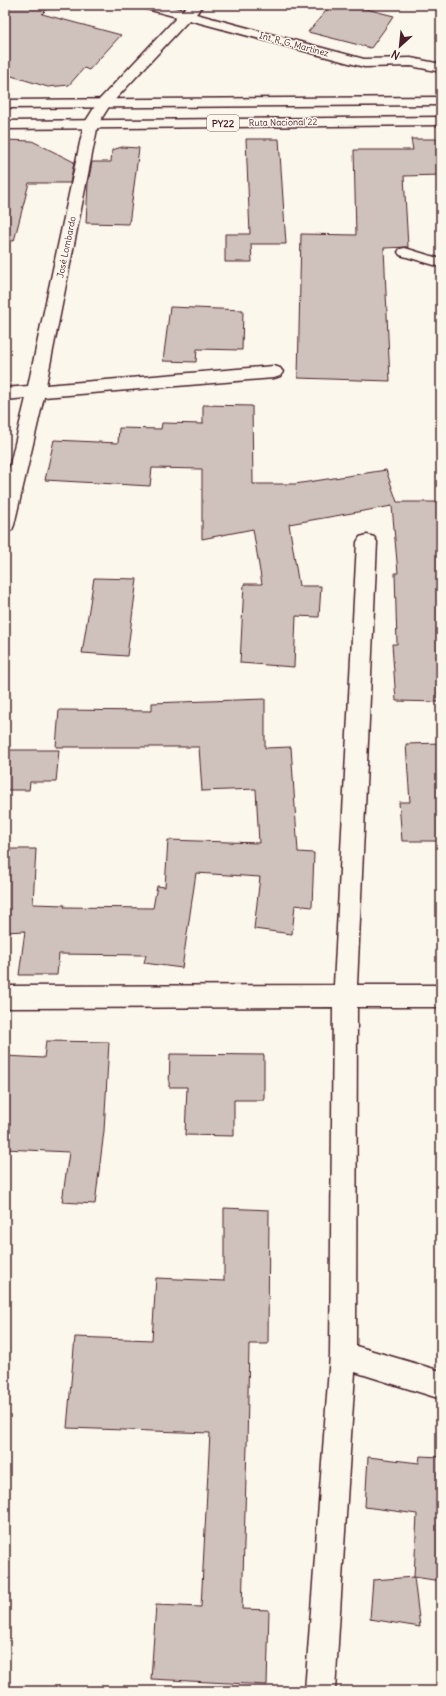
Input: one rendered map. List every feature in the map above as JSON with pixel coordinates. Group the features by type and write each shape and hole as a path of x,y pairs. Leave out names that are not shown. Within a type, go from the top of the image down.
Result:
{"main road":[{"name":"Int. R. G. Martinez","path":"148,5 191,10 364,63 411,62 441,68"},
{"name":"José Lombardo","path":"5,525 36,392 91,124 104,103 191,10"},
{"name":"Ruta Nacional 22","path":"5,104 441,101"},
{"name":"Ruta Nacional 22","path":"5,125 441,121"},
{"path":"5,394 274,372"},
{"path":"320,1691 343,1355 345,996 367,542"},
{"path":"5,998 441,996"},
{"path":"343,1355 441,1385"}],"lane":[{"path":"405,252 441,263"}],"building":[{"path":"5,5 51,5 42,14 121,35 89,70 84,68 69,85 48,87 5,74"},
{"path":"331,5 350,5 394,16 371,48 308,32"},
{"path":"246,139 279,139 286,244 251,244 252,262 225,262 225,234 250,234"},
{"path":"411,139 441,139 441,175 404,176 408,247 384,248 390,381 298,378 301,234 356,235 354,150 413,150"},
{"path":"5,140 32,141 74,162 70,183 29,183 14,241 5,240"},
{"path":"122,147 139,148 129,224 86,223 88,183 92,162 111,162 112,150"},
{"path":"170,307 243,310 242,350 197,349 196,362 163,361"},
{"path":"203,405 252,406 253,484 295,484 386,470 397,502 441,502 441,702 396,701 392,644 397,644 395,573 398,573 392,506 289,524 299,586 321,586 319,617 296,616 294,667 240,663 244,584 262,584 253,529 202,539 202,469 152,468 150,486 45,480 54,440 118,443 119,428 161,429 162,423 203,424"},
{"path":"94,578 137,579 127,656 82,653"},
{"path":"265,699 265,748 291,747 298,852 314,853 312,907 295,905 292,934 254,929 260,877 196,873 182,968 144,963 146,955 59,954 57,975 19,975 25,931 5,932 5,849 36,849 33,904 65,905 64,907 153,908 157,886 165,887 168,840 259,843 256,789 202,791 199,747 56,747 59,710 152,711 152,703"},
{"path":"441,743 441,841 402,841 399,802 410,802 406,744"},
{"path":"5,750 59,750 56,782 30,782 29,790 5,790"},
{"path":"46,1041 109,1042 104,1131 95,1204 62,1202 69,1152 5,1149 5,1056 44,1058"},
{"path":"170,1054 264,1055 264,1100 234,1100 234,1136 185,1135 187,1087 169,1087"},
{"path":"224,1208 269,1210 268,1344 249,1344 242,1609 269,1610 267,1685 151,1679 156,1605 201,1607 210,1433 67,1428 75,1337 152,1340 156,1278 224,1281"},
{"path":"420,1456 441,1457 441,1581 414,1577 417,1514 365,1507 368,1457 419,1463"},
{"path":"414,1577 420,1627 370,1619 373,1580"}]}
